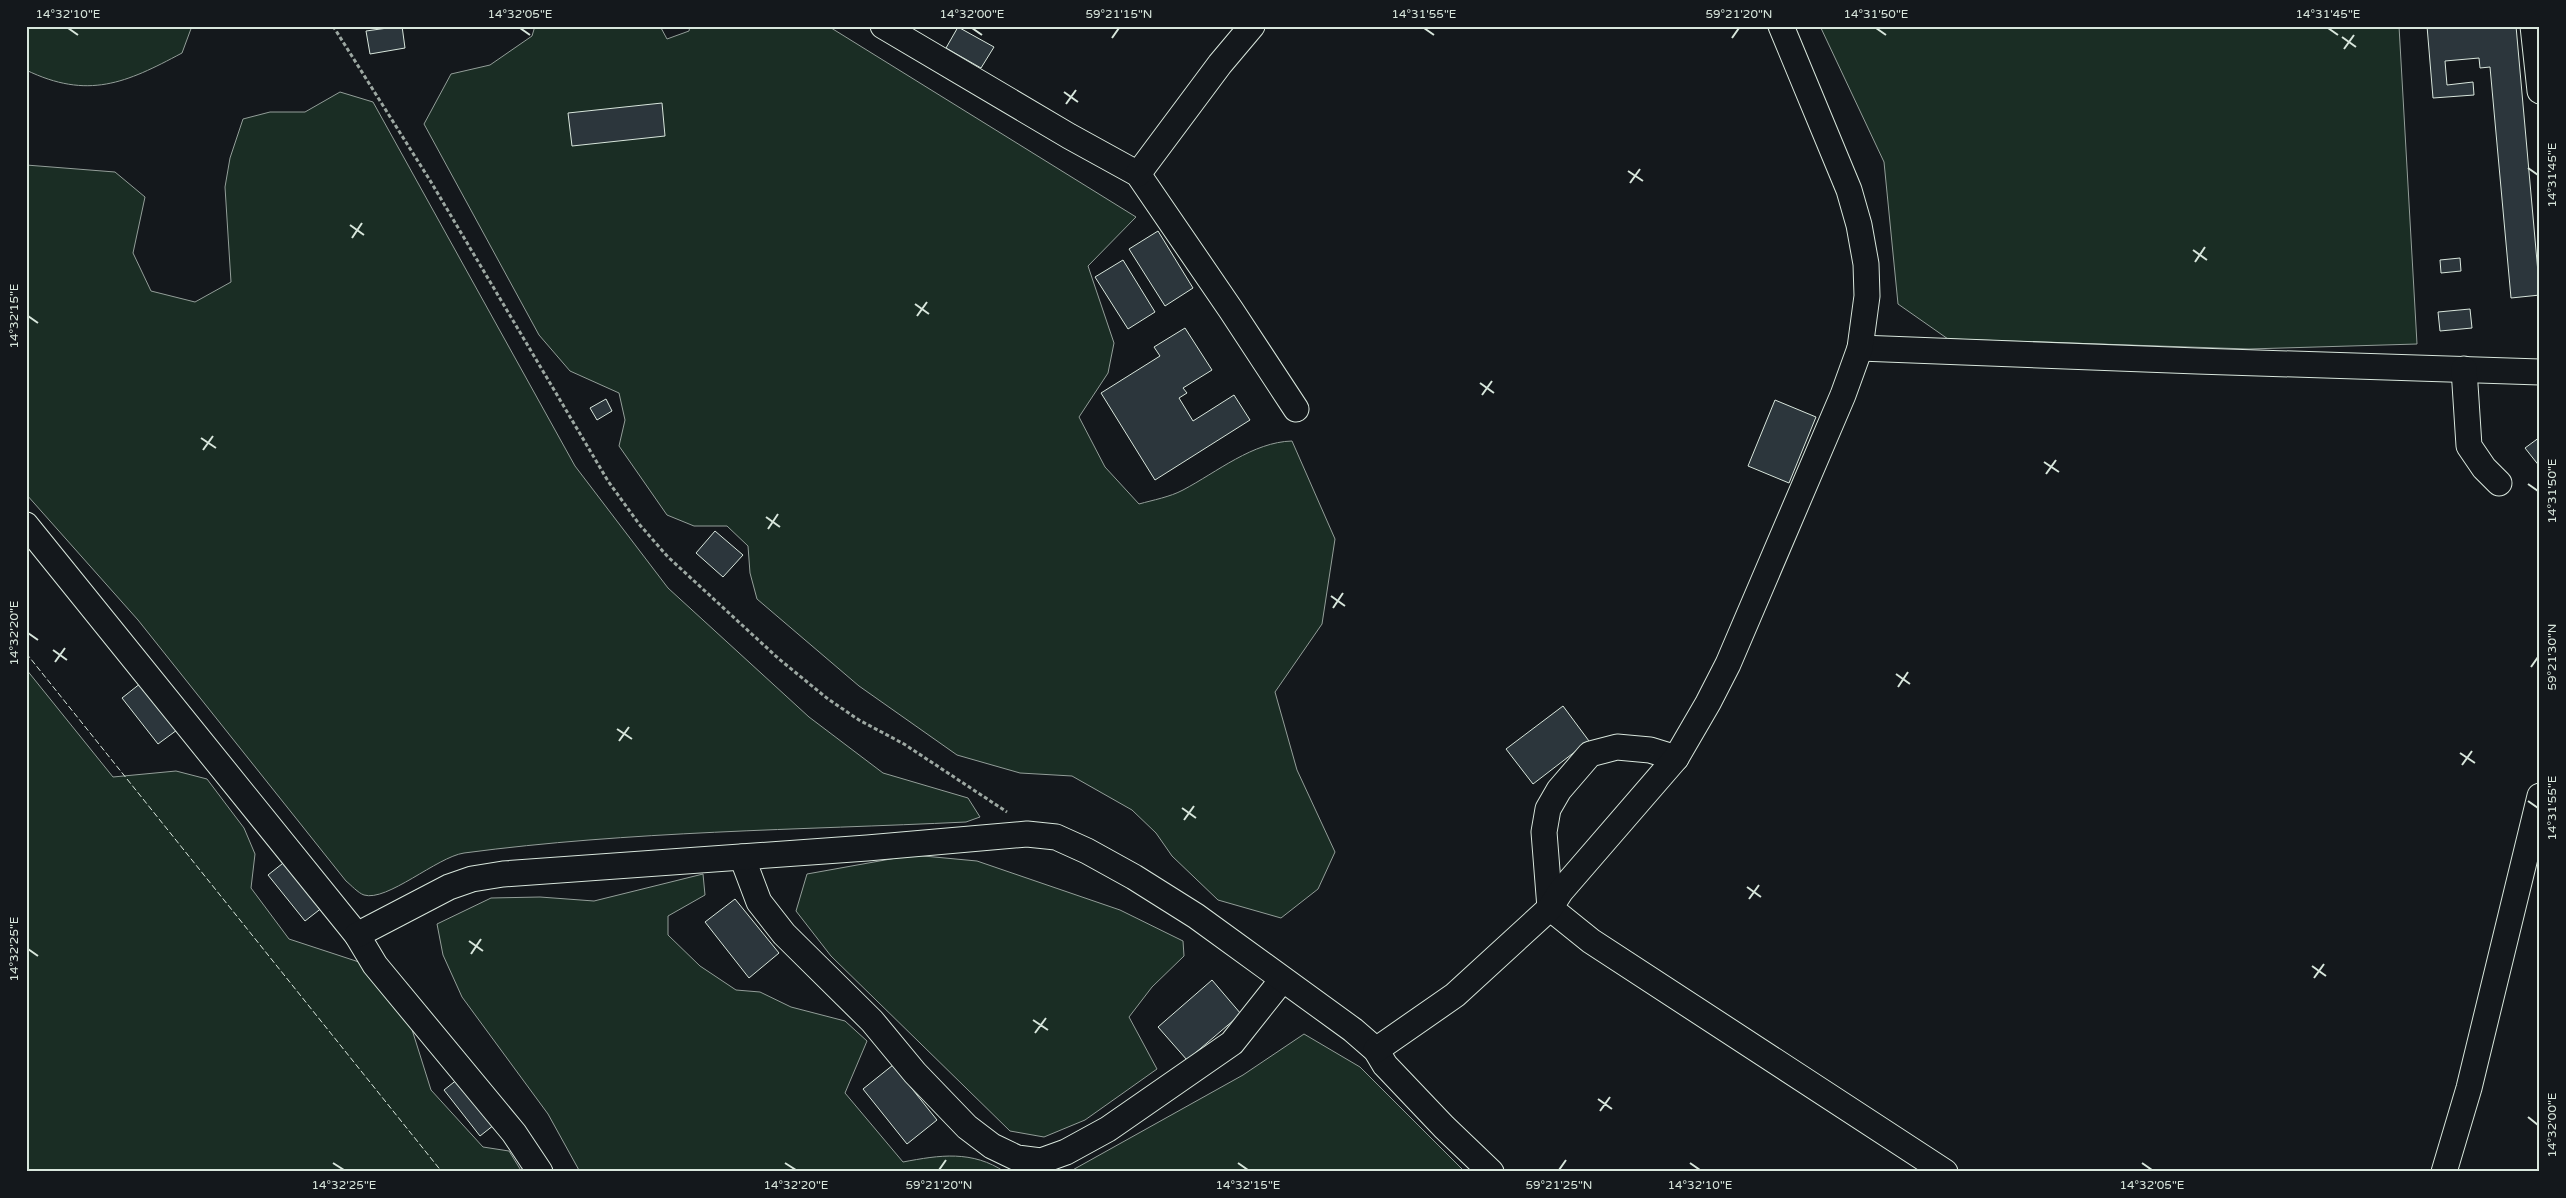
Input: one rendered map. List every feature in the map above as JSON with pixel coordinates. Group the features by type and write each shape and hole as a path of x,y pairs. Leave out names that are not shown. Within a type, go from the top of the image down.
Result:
{"lane":[{"path":"883,26 1061,132 1138,174 1226,302 1296,410"},
{"path":"1138,174 1220,64 1252,26"},
{"path":"1376,1050 1455,995 1550,908 1561,891 1676,758 1728,664 1843,395 1860,348 1867,296 1866,264 1859,225 1849,190 1781,26"},
{"path":"2533,26 2540,91"},
{"path":"1860,348 2540,372"},
{"path":"2464,369 2469,446 2484,468 2499,483"},
{"path":"26,525 357,935 386,979 514,1132 540,1172"},
{"path":"1676,758 1650,750 1618,747 1608,749 1590,754 1559,790 1548,808 1544,832 1550,908 1591,941 1945,1172"},
{"path":"2444,1172 2472,1078 2540,796"},
{"path":"357,935 449,887 472,879 554,869 742,857 1027,834 1056,837 1087,851 1134,877 1196,916 1353,1030 1376,1050 1391,1072 1491,1172"},
{"path":"742,857 759,902 784,934 872,1021 915,1073 967,1127 992,1146 1017,1158 1041,1160 1066,1152 1108,1129 1232,1043 1282,980"}],"path":[{"path":"333,26 431,182 608,481 639,524 668,557 779,659 828,700 971,786 1010,814 1027,834"}],"green space":[{"path":"26,26 192,26 182,53 143,73 106,84 88,86 48,79 26,70"},
{"path":"535,26 660,26 667,39 689,31 690,26 828,26 1136,217 1088,266 1114,343 1108,373 1079,417 1105,467 1139,504 1178,492 1249,452 1278,443 1292,441 1335,539 1322,624 1275,692 1297,770 1335,852 1318,889 1281,918 1218,900 1172,856 1156,833 1132,810 1072,776 1020,773 957,755 859,686 757,599 750,573 748,546 727,526 694,526 667,515 619,446 625,420 619,393 570,371 539,335 424,124 451,74 490,65 532,36"},
{"path":"1820,26 2399,26 2417,344 2249,349 1948,339 1898,304 1884,162"},
{"path":"340,92 373,102 575,466 668,588 809,717 883,773 968,798 980,817 966,822 715,832 526,846 453,856 399,886 374,895 362,894 346,881 138,620 26,494 26,165 115,172 145,197 133,253 151,291 195,302 231,282 225,187 230,158 243,119 270,112 305,112"},
{"path":"26,669 113,777 176,771 207,779 244,828 255,854 251,888 289,939 362,963 409,1020 431,1090 483,1147 509,1151 522,1172 26,1172"},
{"path":"913,855 977,861 1120,910 1183,941 1184,956 1152,987 1129,1017 1157,1069 1085,1120 1044,1137 1010,1131 831,956 796,911 807,874"},
{"path":"703,874 705,895 668,916 668,935 700,966 736,990 760,992 791,1007 845,1021 867,1041 845,1093 903,1162 943,1156 968,1157 993,1165 1005,1172 580,1172 548,1114 462,997 443,955 437,924 491,898 540,897 594,901"},
{"path":"1304,1034 1360,1067 1465,1172 1069,1172 1243,1075"}],"building":[{"path":"402,26 405,48 370,54 366,31"},
{"path":"2427,26 2516,26 2540,295 2511,298 2490,67 2480,68 2479,58 2445,61 2447,85 2473,82 2474,95 2433,98"},
{"path":"958,27 994,47 981,68 946,48"},
{"path":"662,103 665,136 572,146 568,113"},
{"path":"1158,231 1193,288 1165,306 1129,249"},
{"path":"2460,258 2461,271 2441,273 2440,260"},
{"path":"1123,260 1155,312 1128,329 1095,277"},
{"path":"2470,309 2472,328 2440,331 2438,312"},
{"path":"1185,328 1212,370 1183,388 1187,393 1179,398 1193,421 1234,395 1250,420 1155,480 1101,393 1160,356 1154,347"},
{"path":"606,399 612,411 597,420 590,408"},
{"path":"1775,400 1816,417 1789,483 1748,466"},
{"path":"2540,437 2540,467 2525,448"},
{"path":"715,531 743,555 723,577 696,553"},
{"path":"141,683 177,730 158,744 122,698"},
{"path":"1563,706 1589,741 1533,784 1506,749"},
{"path":"287,860 323,907 305,921 268,875"},
{"path":"735,899 779,953 749,978 705,922"},
{"path":"1212,980 1241,1014 1187,1060 1158,1027"},
{"path":"893,1065 937,1120 907,1144 863,1089"},
{"path":"463,1075 499,1121 480,1136 444,1090"}],"fence":[{"path":"26,653 442,1172"}]}
